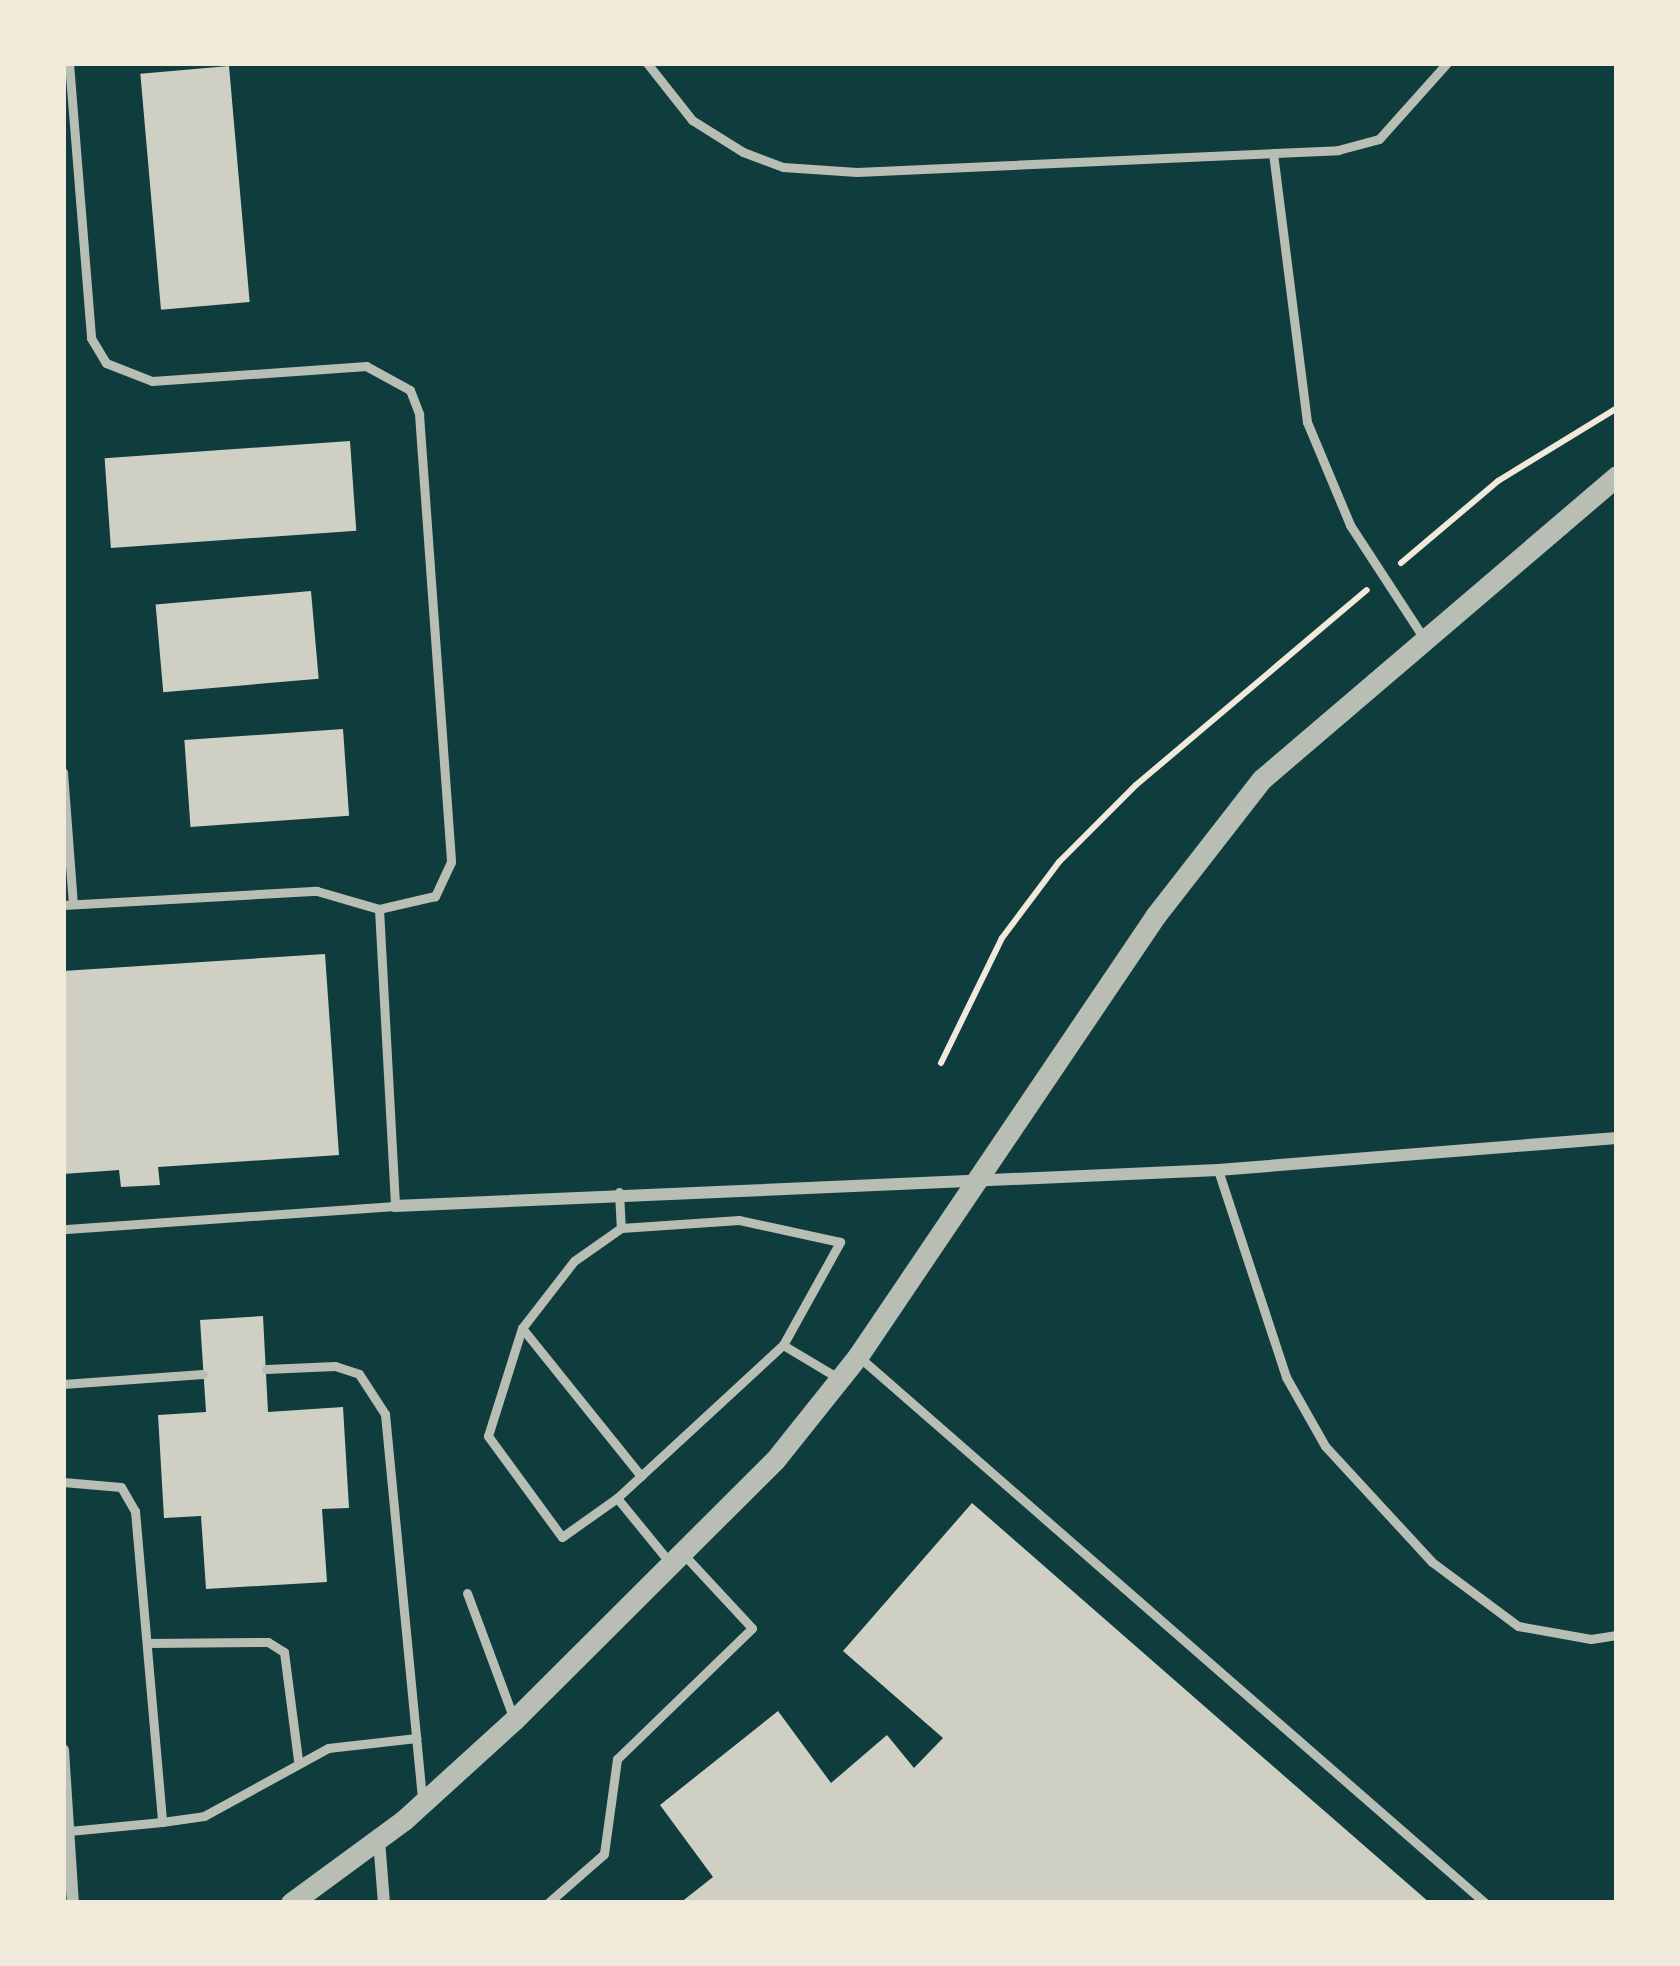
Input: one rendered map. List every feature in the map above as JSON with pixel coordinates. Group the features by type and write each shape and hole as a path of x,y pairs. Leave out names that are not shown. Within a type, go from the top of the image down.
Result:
{"street":[{"path":"290,1903 379,1840 514,1720 679,1561 840,1379 973,1175 1262,778 1617,476"},
{"path":"395,1206 973,1175 1218,1170 1617,1138"},
{"path":"63,1750 73,1903"},
{"path":"379,1840 384,1903"}],"lane":[{"path":"63,772 68,904 317,891 379,909 435,896 451,862 419,414 410,390 366,366 152,381 106,363 91,338 69,63"},
{"path":"647,63 692,120 783,167 857,172 1273,153 1379,139 1447,63"},
{"path":"1273,153 1307,422 1350,525 1425,639"},
{"path":"63,1229 395,1206 379,909"},
{"path":"1218,1170 1286,1377 1325,1446 1432,1562 1518,1626 1591,1639 1617,1634"},
{"path":"619,1192 621,1228"},
{"path":"739,1220 840,1242 783,1345 617,1498 562,1537 488,1436 522,1328 574,1261 621,1228 739,1220"},
{"path":"522,1328 641,1476"},
{"path":"783,1345 840,1379"},
{"path":"858,1356 1485,1903"},
{"path":"266,1370 335,1366 376,1391 385,1414 422,1803"},
{"path":"63,1384 203,1374"},
{"path":"63,1482 121,1486 135,1511 162,1822"},
{"path":"548,1903 604,1853 617,1759 752,1628 617,1498"},
{"path":"467,1593 514,1720"},
{"path":"148,1643 268,1642 284,1652 298,1760"},
{"path":"69,1831 204,1816 298,1760 416,1738"}],"path":[{"path":"940,1064 1003,938 1059,862 1136,785 1498,481 1617,408"}],"building":[{"path":"229,66 250,302 161,310 140,74"},
{"path":"350,441 356,531 111,548 105,458"},
{"path":"311,591 319,679 163,692 156,605"},
{"path":"343,729 349,816 190,827 184,740"},
{"path":"325,954 339,1155 158,1167 160,1185 121,1187 119,1170 63,1174 63,971"},
{"path":"263,1316 268,1412 343,1407 349,1508 322,1509 327,1582 206,1589 201,1516 164,1518 158,1415 206,1412 200,1320"},
{"path":"972,1503 1430,1903 680,1903 713,1877 660,1805 778,1711 831,1783 887,1735 914,1768 943,1738 843,1651"}]}
